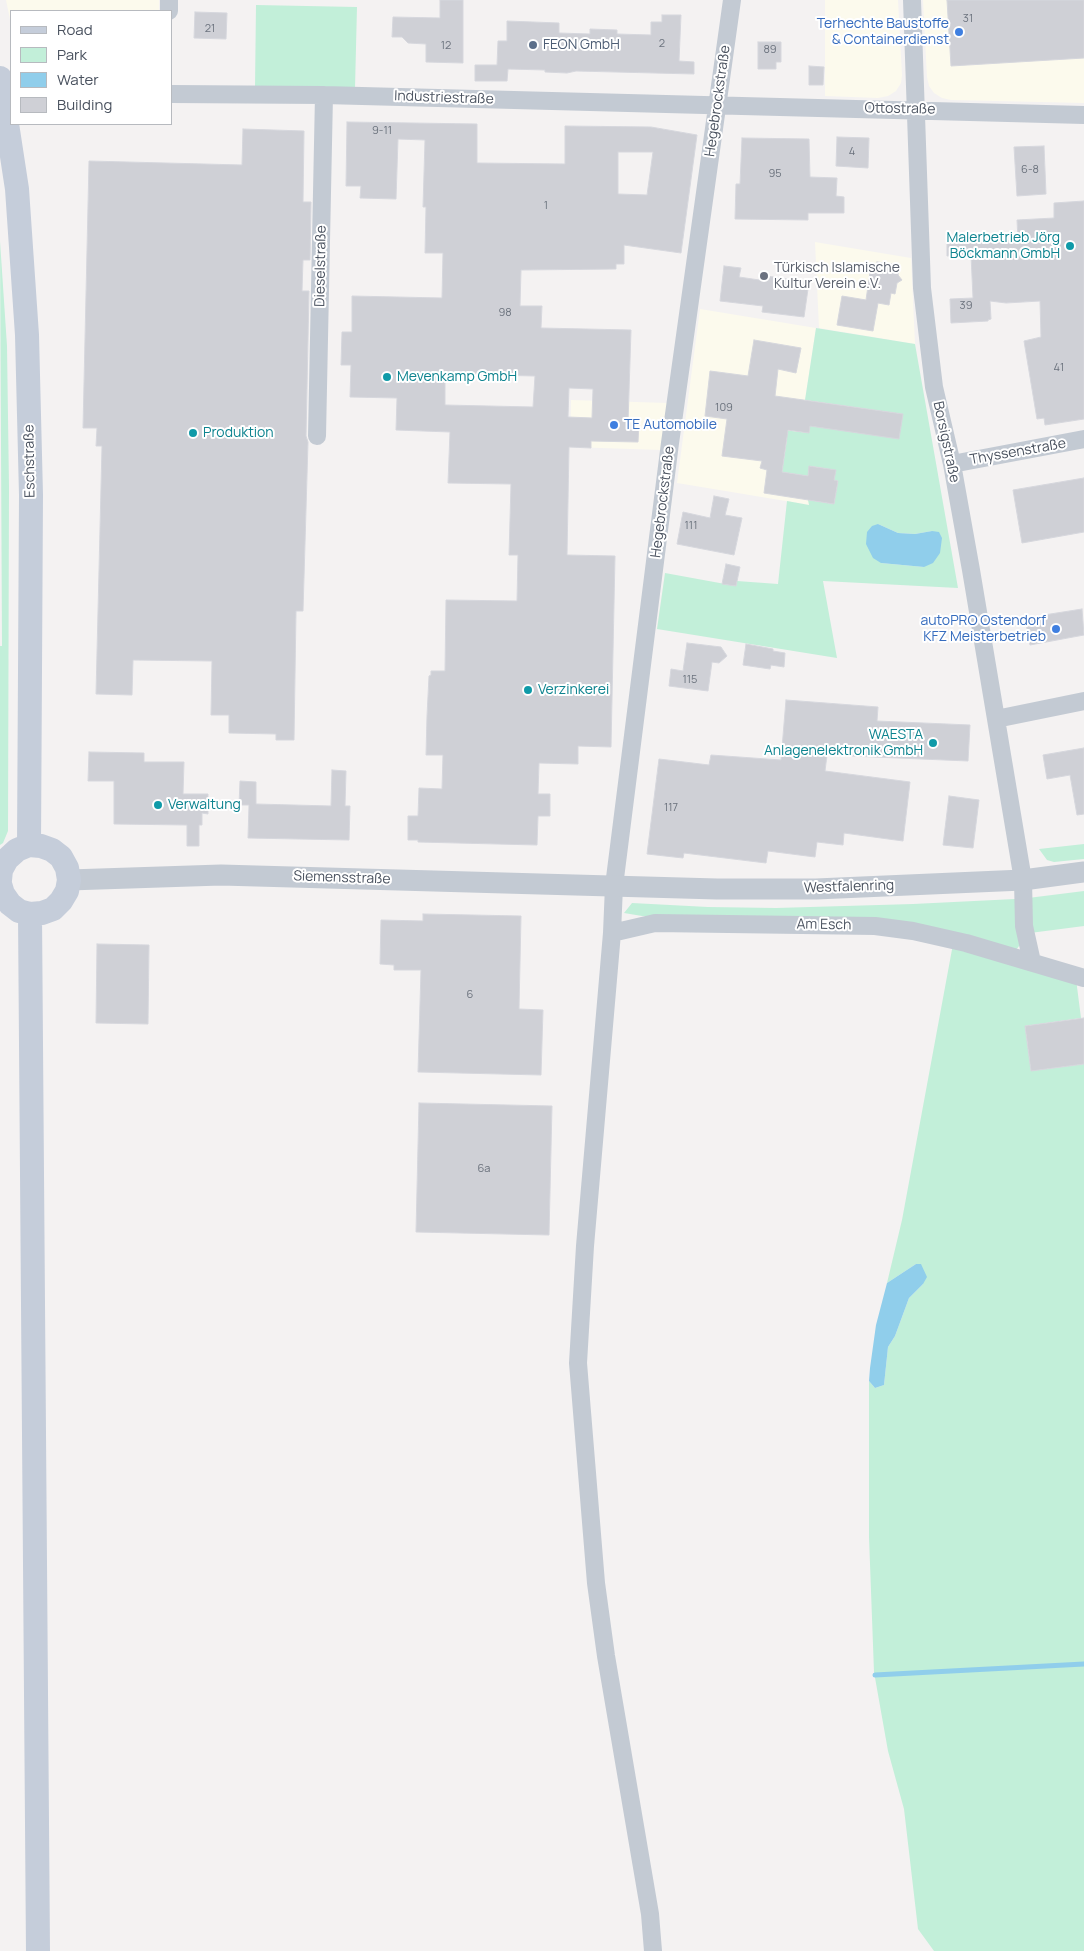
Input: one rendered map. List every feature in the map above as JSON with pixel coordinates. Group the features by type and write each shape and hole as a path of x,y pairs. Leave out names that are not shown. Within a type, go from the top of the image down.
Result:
{"main road":[{"name":"Eschstraße","path":"5,92 17,189 27,335 31,495 29,845"},
{"path":"0,880 1,870 7,859 17,850 29,845 41,846 56,854 67,868 69,880 67,891 53,909 42,913 30,914 19,911 10,904 3,894 0,884"},
{"path":"30,914 38,1951"}],"street":[{"name":"Hegebrockstraße","path":"653,1951 650,1914 607,1666 585,1456 578,1364 585,1246 612,933 614,886 672,433 732,0"},
{"name":"Borsigstraße","path":"912,0 922,288 934,387 952,464 1023,880"},
{"name":"Industriestraße","path":"172,94 324,95 717,105"},
{"name":"Dieselstraße","path":"317,436 324,95"},
{"name":"Ottostraße","path":"717,105 1084,114"},
{"name":"Thyssenstraße","path":"952,464 1084,439"},
{"path":"996,719 1084,701"},
{"name":"Westfalenring","path":"614,886 816,889 1023,880 1084,872"},
{"name":"Siemensstraße","path":"69,880 220,875 614,886"},
{"path":"1023,880 1024,926 1032,962"},
{"name":"Am Esch","path":"612,933 655,923 875,926 913,931 966,943 1084,978"}],"shaded area":[{"path":"6,0 159,0 159,10 10,10 10,19"},
{"path":"825,0 898,0 902,75 901,83 896,91 888,96 878,98 825,96"},
{"path":"923,0 1084,0 1084,103 951,100 942,98 934,93 929,86 927,77"},
{"path":"815,242 911,258 915,344 819,328"},
{"path":"700,309 816,328 805,400 903,414 899,439 809,433 787,439 782,472 808,476 809,466 836,470 838,481 834,504 809,500 810,505 677,483"},
{"path":"571,400 668,403 662,450 570,447"}],"green space":[{"path":"256,5 357,7 355,88 255,87"},
{"path":"0,241 7,346 9,487 8,831 3,843 0,845 0,646 2,646"},
{"path":"816,328 915,344 958,588 823,581 837,658 657,629 665,573 736,586 737,581 778,584 787,501 809,505 808,500 834,504 838,481 834,480 835,470 810,466 808,476 782,472 787,439 783,430 809,433 810,426 899,438 902,414 805,400","holes":["878,524 898,533 915,534 932,531 924,567 881,563"]},
{"path":"1084,844 1084,859 1054,862 1047,860 1039,849"},
{"path":"1084,891 1084,926 1030,933 1028,898"},
{"path":"1015,899 1022,942 1013,954 874,920 642,916 624,913 632,903 776,908"},
{"path":"953,944 1076,979 1081,1018 1025,1026 1031,1071 1084,1064 1084,1951 934,1951 918,1929 904,1809 888,1751 874,1672 869,1537 869,1381 875,1388 884,1385 888,1347 895,1336 909,1298 923,1284 916,1264 887,1283 902,1220"}],"water":[{"path":"878,524 898,533 939,532 942,538 940,553 933,563 924,567 881,563 873,558 866,544 867,532 872,526"},
{"path":"916,1264 921,1264 927,1277 923,1284 909,1298 895,1336 888,1347 884,1385 875,1388 869,1381 870,1368 876,1325 887,1283"}],"building":[{"path":"440,0 463,0 463,63 426,62 426,44 408,43 402,37 392,37 393,17 440,18"},
{"path":"947,0 1084,0 1084,58 951,66"},
{"path":"195,12 227,13 226,39 194,38"},
{"name":"FEON GmbH","path":"662,15 681,15 679,61 694,62 694,74 576,71 567,73 545,72 545,70 508,69 507,81 475,81 475,65 497,65 498,41 507,41 507,21 559,23 559,33 590,34 590,29 617,30 617,34 651,35 651,22 662,22"},
{"path":"758,42 781,42 781,62 776,62 776,69 758,69"},
{"path":"809,66 824,67 823,85 809,85"},
{"path":"347,122 477,124 477,163 565,164 565,126 651,127 697,135 681,253 624,245 624,264 616,264 616,269 521,270 520,306 542,306 541,328 631,330 628,423 639,423 638,442 591,441 591,448 569,447 567,555 615,556 611,747 578,746 578,764 539,763 538,794 550,794 550,816 538,816 537,845 418,842 418,840 408,840 408,816 418,816 419,788 442,789 443,755 426,755 429,676 431,671 445,671 446,600 517,601 518,555 509,555 511,484 448,483 450,432 396,430 397,398 350,397 351,365 341,365 342,332 352,332 352,296 442,298 443,253 425,253 426,207 423,207 425,140 398,139 396,199 360,198 361,186 346,186","holes":["618,152 653,152 647,195 618,194","445,374 535,376 533,407 445,405","569,388 593,389 592,418 568,417"]},
{"name":"Produktion","path":"243,129 304,131 303,202 311,202 310,260 303,260 302,291 309,291 306,436 308,442 303,611 296,611 294,740 276,740 276,734 229,733 229,715 211,715 212,661 133,660 132,695 96,694 102,446 96,446 97,428 83,428 89,161 242,165"},
{"path":"837,137 869,138 868,168 836,166"},
{"path":"742,138 809,139 810,177 837,178 836,196 844,197 844,213 808,213 808,220 735,219 736,184 740,184"},
{"path":"1044,146 1046,194 1017,196 1014,147"},
{"path":"1084,201 1084,419 1045,425 1044,418 1037,419 1024,341 1041,337 1040,301 1006,303 990,301 991,319 988,321 951,323 950,299 973,298 971,255 947,256 947,244 1018,240 1017,220 1054,218 1054,203"},
{"path":"877,262 900,265 898,275 902,280 897,283 895,294 891,293 889,305 878,303 873,331 837,325 842,296 866,300 870,272 876,272"},
{"path":"724,266 741,268 739,277 766,281 767,276 809,282 804,317 762,312 763,306 720,301"},
{"path":"754,340 801,348 796,373 778,369 775,396 903,414 899,439 810,426 809,433 788,430 782,472 808,476 809,466 836,470 834,480 838,481 834,504 764,493 767,470 760,468 762,461 722,456 727,419 705,416 710,371 748,376"},
{"path":"1084,478 1084,532 1022,543 1013,490"},
{"path":"714,496 729,499 725,515 742,518 734,555 677,544 683,512 710,518"},
{"path":"726,564 740,567 736,586 722,584"},
{"name":"autoPRO Ostendorf KFZ Meisterbetrieb","path":"1082,609 1084,635 1030,645 1025,618"},
{"path":"687,643 721,647 727,656 719,663 712,662 708,691 669,686 671,669 683,671"},
{"path":"746,644 785,653 784,667 771,665 770,669 743,665"},
{"path":"786,700 878,707 877,721 970,725 968,761 827,755 825,771 910,782 903,841 844,833 843,845 817,842 815,857 768,851 766,863 684,853 683,858 647,854 659,759 709,765 711,755 781,760"},
{"path":"1084,748 1084,814 1077,815 1070,775 1047,779 1043,755"},
{"path":"89,752 144,753 144,762 184,762 183,794 208,794 208,814 202,813 202,825 199,825 199,846 187,846 187,825 114,824 114,781 88,781"},
{"path":"332,770 346,771 345,806 350,806 349,840 248,838 249,805 239,805 240,781 256,782 256,804 331,806"},
{"path":"949,796 979,800 973,848 943,845"},
{"path":"423,914 521,916 519,1009 543,1010 541,1075 418,1072 421,970 394,970 394,965 380,964 381,920 423,921"},
{"path":"97,944 149,945 148,1024 96,1023"},
{"path":"1084,1018 1084,1064 1031,1071 1025,1026"},
{"path":"419,1103 552,1106 549,1235 416,1232"}],"waterway":[{"path":"875,1675 1084,1664"}],"place":[{"name":"Terhechte Baustoffe & Containerdienst","path":"959,32"},
{"name":"FEON GmbH","path":"533,45"},
{"name":"Malerbetrieb Jörg Böckmann GmbH","path":"1070,246"},
{"name":"Türkisch Islamische Kultur Verein e.V.","path":"764,276"},
{"name":"Mevenkamp GmbH","path":"387,377"},
{"name":"TE Automobile","path":"614,425"},
{"name":"Produktion","path":"193,433"},
{"name":"autoPRO Ostendorf KFZ Meisterbetrieb","path":"1056,629"},
{"name":"Verzinkerei","path":"528,690"},
{"name":"WAESTA Anlagenelektronik GmbH","path":"933,743"},
{"name":"Verwaltung","path":"158,805"}]}
